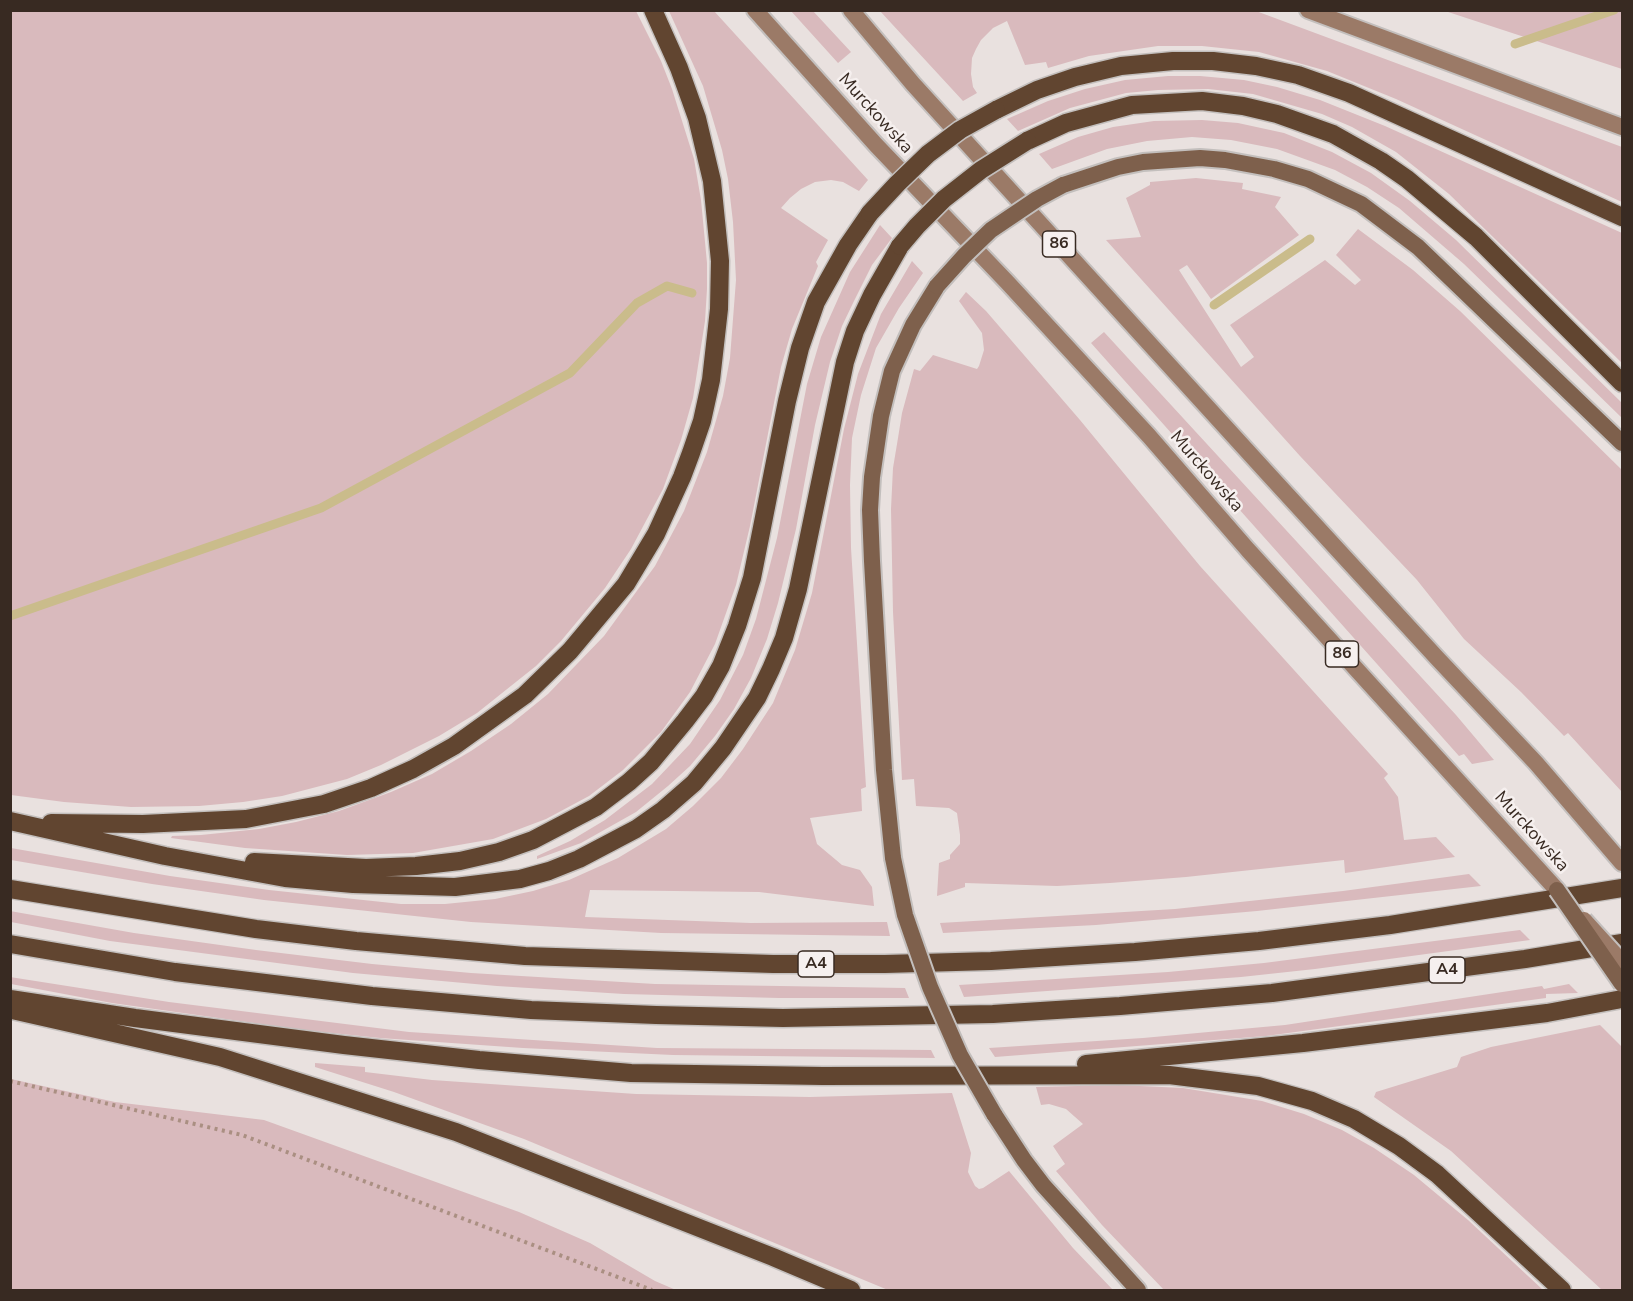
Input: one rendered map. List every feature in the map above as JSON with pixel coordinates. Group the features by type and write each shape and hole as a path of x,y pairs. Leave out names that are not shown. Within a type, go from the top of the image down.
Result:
{"highway":[{"path":"12,822 143,824 246,819 324,804 371,788 454,747 525,695 570,651 626,584 646,552 670,504 694,442 711,380 719,309 720,261 712,181 697,118 680,68 653,10"},
{"path":"165,856 301,866 366,868 460,861 499,852 533,840 596,807 629,782 651,762 685,721 704,696 721,666 737,626 752,578 800,348 816,302 848,245 870,213 928,154 960,130 1037,90 1075,77 1121,66 1173,61 1213,61 1256,66 1298,75 1349,93 1623,217"},
{"path":"12,822 165,856 296,879 353,884 455,887 520,879 579,859 636,829 663,810 694,783 723,748 757,698 771,669 784,638 798,589 845,362 855,331 872,295 900,246 944,199 981,170 1027,141 1066,123 1132,105 1202,101 1244,106 1277,114 1333,134 1381,161 1468,231 1623,383"},
{"path":"1138,1290 1043,1185 994,1114 960,1055 930,987 905,915 893,858 884,770 870,510 872,477 881,416 892,371 913,325 937,286 963,256 992,230 1029,204 1063,185 1118,167 1143,162 1194,158 1241,163 1274,169 1308,179 1361,204 1418,247 1623,442"},
{"name":"A4","path":"10,889 256,929 436,949 650,962 784,964 991,960 1135,952 1247,942 1390,925 1623,888"},
{"path":"1557,890 1623,984"},
{"name":"A4","path":"10,944 175,972 372,996 542,1010 783,1018 993,1014 1272,993 1526,959 1623,943"},
{"path":"10,999 344,1045 479,1060 631,1073 823,1076 1169,1075 1258,1086 1312,1101 1354,1119 1399,1146 1437,1174 1562,1290"},
{"path":"991,1074 1326,1040 1547,1014 1623,999"},
{"path":"10,1010 220,1058 456,1132 851,1290"}],"main road":[{"name":"Murckowska","path":"755,10 876,145 1141,427 1248,550 1623,962"},
{"name":"86","path":"851,10 921,93 1278,485 1536,763 1623,863"},
{"path":"1308,10 1623,127"}],"path":[{"path":"10,1082 242,1136 652,1290"}],"shaded area":[{"path":"10,11 636,11 672,89 694,159 701,200 707,289 705,321 693,398 663,489 631,549 605,588 561,641 536,666 477,713 439,736 381,765 347,779 282,796 199,806 131,807 11,795"},
{"path":"669,11 714,11 868,180 859,191 843,182 831,180 815,182 801,189 781,208 828,240 816,262 818,266 792,329 781,367 736,585 715,644 690,692 661,732 623,770 589,796 546,819 493,839 413,853 347,855 245,848 171,838 172,836 259,829 296,822 339,811 432,774 511,724 548,694 604,636 655,566 684,511 707,452 723,396 730,358 736,280 733,222 722,150 703,86"},
{"path":"791,11 813,11 851,52 838,63"},
{"path":"880,11 1256,11 1622,147 1622,202 1396,99 1327,71 1259,52 1202,46 1158,46 1089,56 1048,68 1046,62 1025,65 1007,21 993,28 976,49 972,58 971,74 973,87 977,93 963,101"},
{"path":"1445,11 1622,11 1622,69"},
{"path":"1168,76 1244,80 1320,100 1385,126 1622,233 1622,363 1449,194 1396,152 1352,127 1322,114 1253,94 1208,89 1126,93 1070,108 1018,131 1007,119 1048,101 1085,89 1125,80"},
{"path":"1202,120 1238,123 1284,133 1332,152 1371,173 1410,201 1456,240 1622,403 1622,418 1464,264 1399,208 1335,170 1277,149 1231,140 1192,137 1147,141 1107,149 1052,169 1039,154 1078,137 1113,127 1154,121"},
{"path":"1196,178 1243,183 1242,189 1281,197 1275,207 1299,235 1211,299 1187,265 1179,270 1241,367 1254,357 1230,325 1325,260 1355,285 1361,280 1336,255 1358,229 1413,270 1460,311 1622,470 1622,792 1568,733 1564,736 1464,639 1417,580 1300,456 1106,240 1141,237 1126,198 1150,185 1150,182"},
{"path":"880,225 892,238 872,265 854,301 842,326 830,362 815,425 796,529 778,603 767,639 751,678 734,709 715,736 690,766 668,786 636,812 581,843 537,859 537,856 570,841 605,820 652,784 690,744 720,700 743,655 756,619 777,538 807,384 821,337 850,272"},
{"path":"912,261 923,273 876,348 861,395 852,438 851,548 866,787 861,789 862,811 810,818 817,844 842,865 860,870 872,887 874,906 759,892 590,890 585,917 751,923 887,922 890,936 661,933 471,922 264,900 11,860 11,848 170,876 269,890 401,904 445,904 495,899 569,880 618,858 666,829 721,778 773,703 795,650 812,593 844,429 858,374 881,314"},
{"path":"966,292 986,311 1080,420 1200,566 1388,774 1384,778 1398,797 1404,840 1436,837 1455,857 1345,873 1344,860 1110,883 1057,886 965,883 965,887 937,896 939,863 950,859 950,855 960,844 960,835 957,813 949,808 916,806 914,779 902,780 893,612 891,509 893,468 902,413 914,369 920,371 933,355 977,369 979,366 984,350 982,333 959,301"},
{"path":"1104,332 1456,715 1494,760 1472,764 1464,754 1459,756 1091,343"},
{"path":"1469,874 1481,886 1257,911 1096,925 943,933 940,923 1175,909 1343,891"},
{"path":"10,911 134,933 372,964 471,973 655,984 905,988 909,998 779,998 624,994 497,986 353,973 110,941 11,922"},
{"path":"1520,930 1530,940 1241,977 964,997 959,985 1168,972 1264,963"},
{"path":"10,977 169,1002 409,1032 657,1048 931,1050 935,1058 673,1055 380,1038 304,1030 112,1003 11,984"},
{"path":"1569,984 1578,993 1546,994 1546,998 1266,1036 995,1057 989,1048 1143,1038 1285,1025 1542,986 1544,989"},
{"path":"1600,1025 1622,1047 1622,1290 1602,1290 1451,1151 1374,1097 1376,1092 1457,1067 1461,1057 1491,1047"},
{"path":"315,1063 365,1067 365,1072 432,1080 636,1094 810,1097 952,1093 971,1153 968,1172 975,1186 979,1189 983,1188 1009,1171 1073,1248 1113,1290 888,1290 524,1139 394,1092 315,1067"},
{"path":"11,1079 115,1102 264,1120 519,1212 590,1243 655,1281 676,1290 11,1290"},
{"path":"1119,1085 1183,1088 1262,1101 1304,1114 1342,1130 1414,1175 1468,1220 1543,1290 1164,1290 1102,1225 1056,1171 1065,1164 1053,1146 1083,1124 1066,1109 1049,1104 1041,1105 1036,1087"}],"waterway":[{"path":"1515,44 1614,10"},
{"path":"1214,305 1310,239"},
{"path":"10,616 321,508 570,373 637,303 667,286 692,293"}]}
